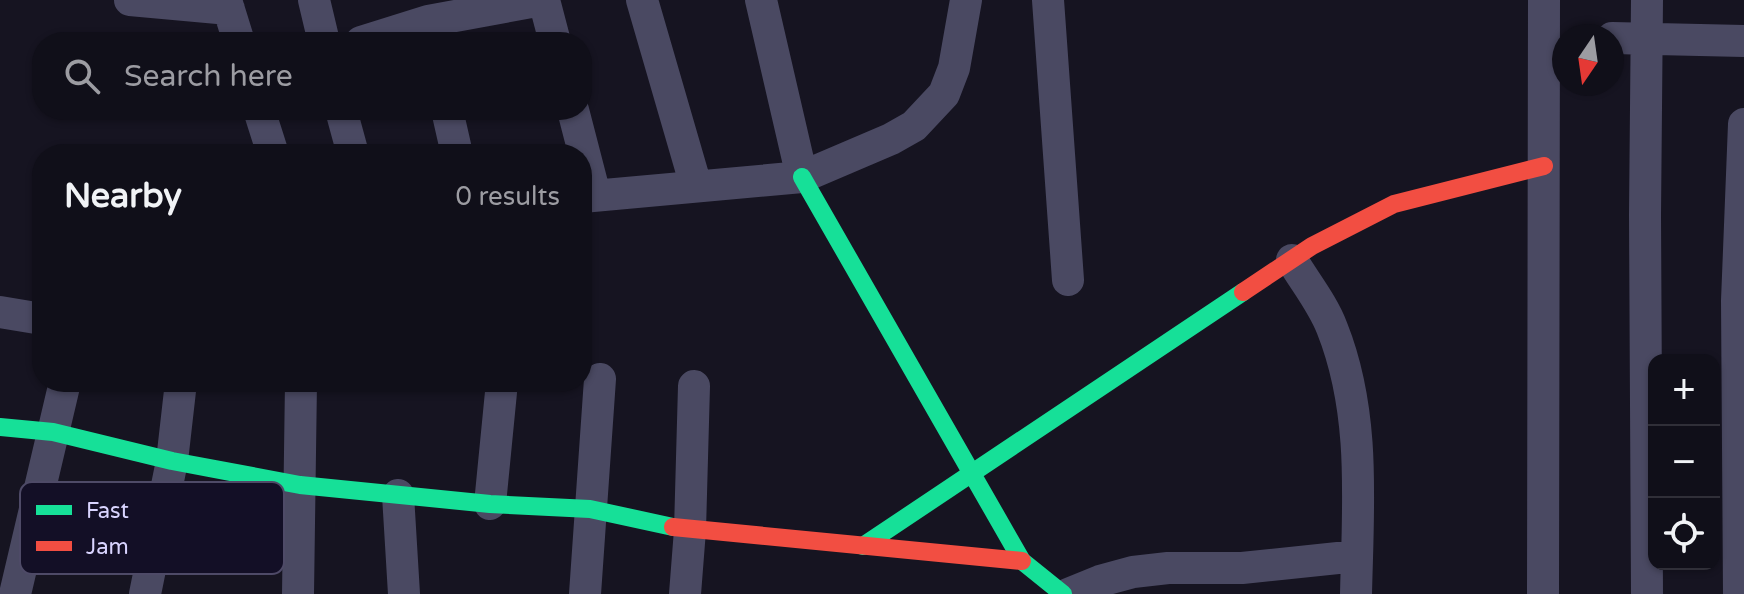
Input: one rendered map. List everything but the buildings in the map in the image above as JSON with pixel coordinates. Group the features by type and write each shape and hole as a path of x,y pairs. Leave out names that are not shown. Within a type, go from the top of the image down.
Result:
{"street":[{"path":"130,0 228,4 236,32"},
{"path":"314,0 322,32"},
{"path":"393,32 428,21 543,0 552,32"},
{"path":"642,0 696,186"},
{"path":"761,0 802,177 1022,561 1066,594 1133,572 1168,568 1242,568 1357,556"},
{"path":"592,196 802,177 891,139 925,116 948,86 966,0"},
{"path":"1048,0 1068,280"},
{"path":"1544,0 1552,30"},
{"path":"1647,0 1647,594"},
{"path":"1624,38 1744,41"},
{"path":"1543,594 1544,166 1552,64"},
{"path":"262,120 270,144"},
{"path":"344,120 350,144"},
{"path":"449,120 455,144"},
{"path":"575,120 579,144"},
{"path":"1739,594 1737,301 1744,124"},
{"path":"863,546 1333,235 1394,204 1544,166"},
{"path":"1292,260 1332,326 1348,375 1358,451 1356,594"},
{"path":"0,312 32,317"},
{"path":"585,594 600,379"},
{"path":"685,594 694,386"},
{"path":"41,482 63,392"},
{"path":"168,482 180,392"},
{"path":"298,594 301,392"},
{"path":"490,504 501,392"},
{"path":"0,427 53,432 172,461 300,485 490,504 590,509 690,530 1022,561"},
{"path":"398,495 404,594"},
{"path":"15,594 20,573"},
{"path":"145,594 149,574"}],"traffic: fast":[{"path":"802,177 1022,561 1063,594"},
{"path":"863,546 1243,292"},
{"path":"0,427 53,432 172,461 300,485 490,504 590,509 673,527"}],"traffic: jam":[{"path":"1243,292 1312,246 1394,204 1544,166"},
{"path":"673,527 1022,561"}]}
